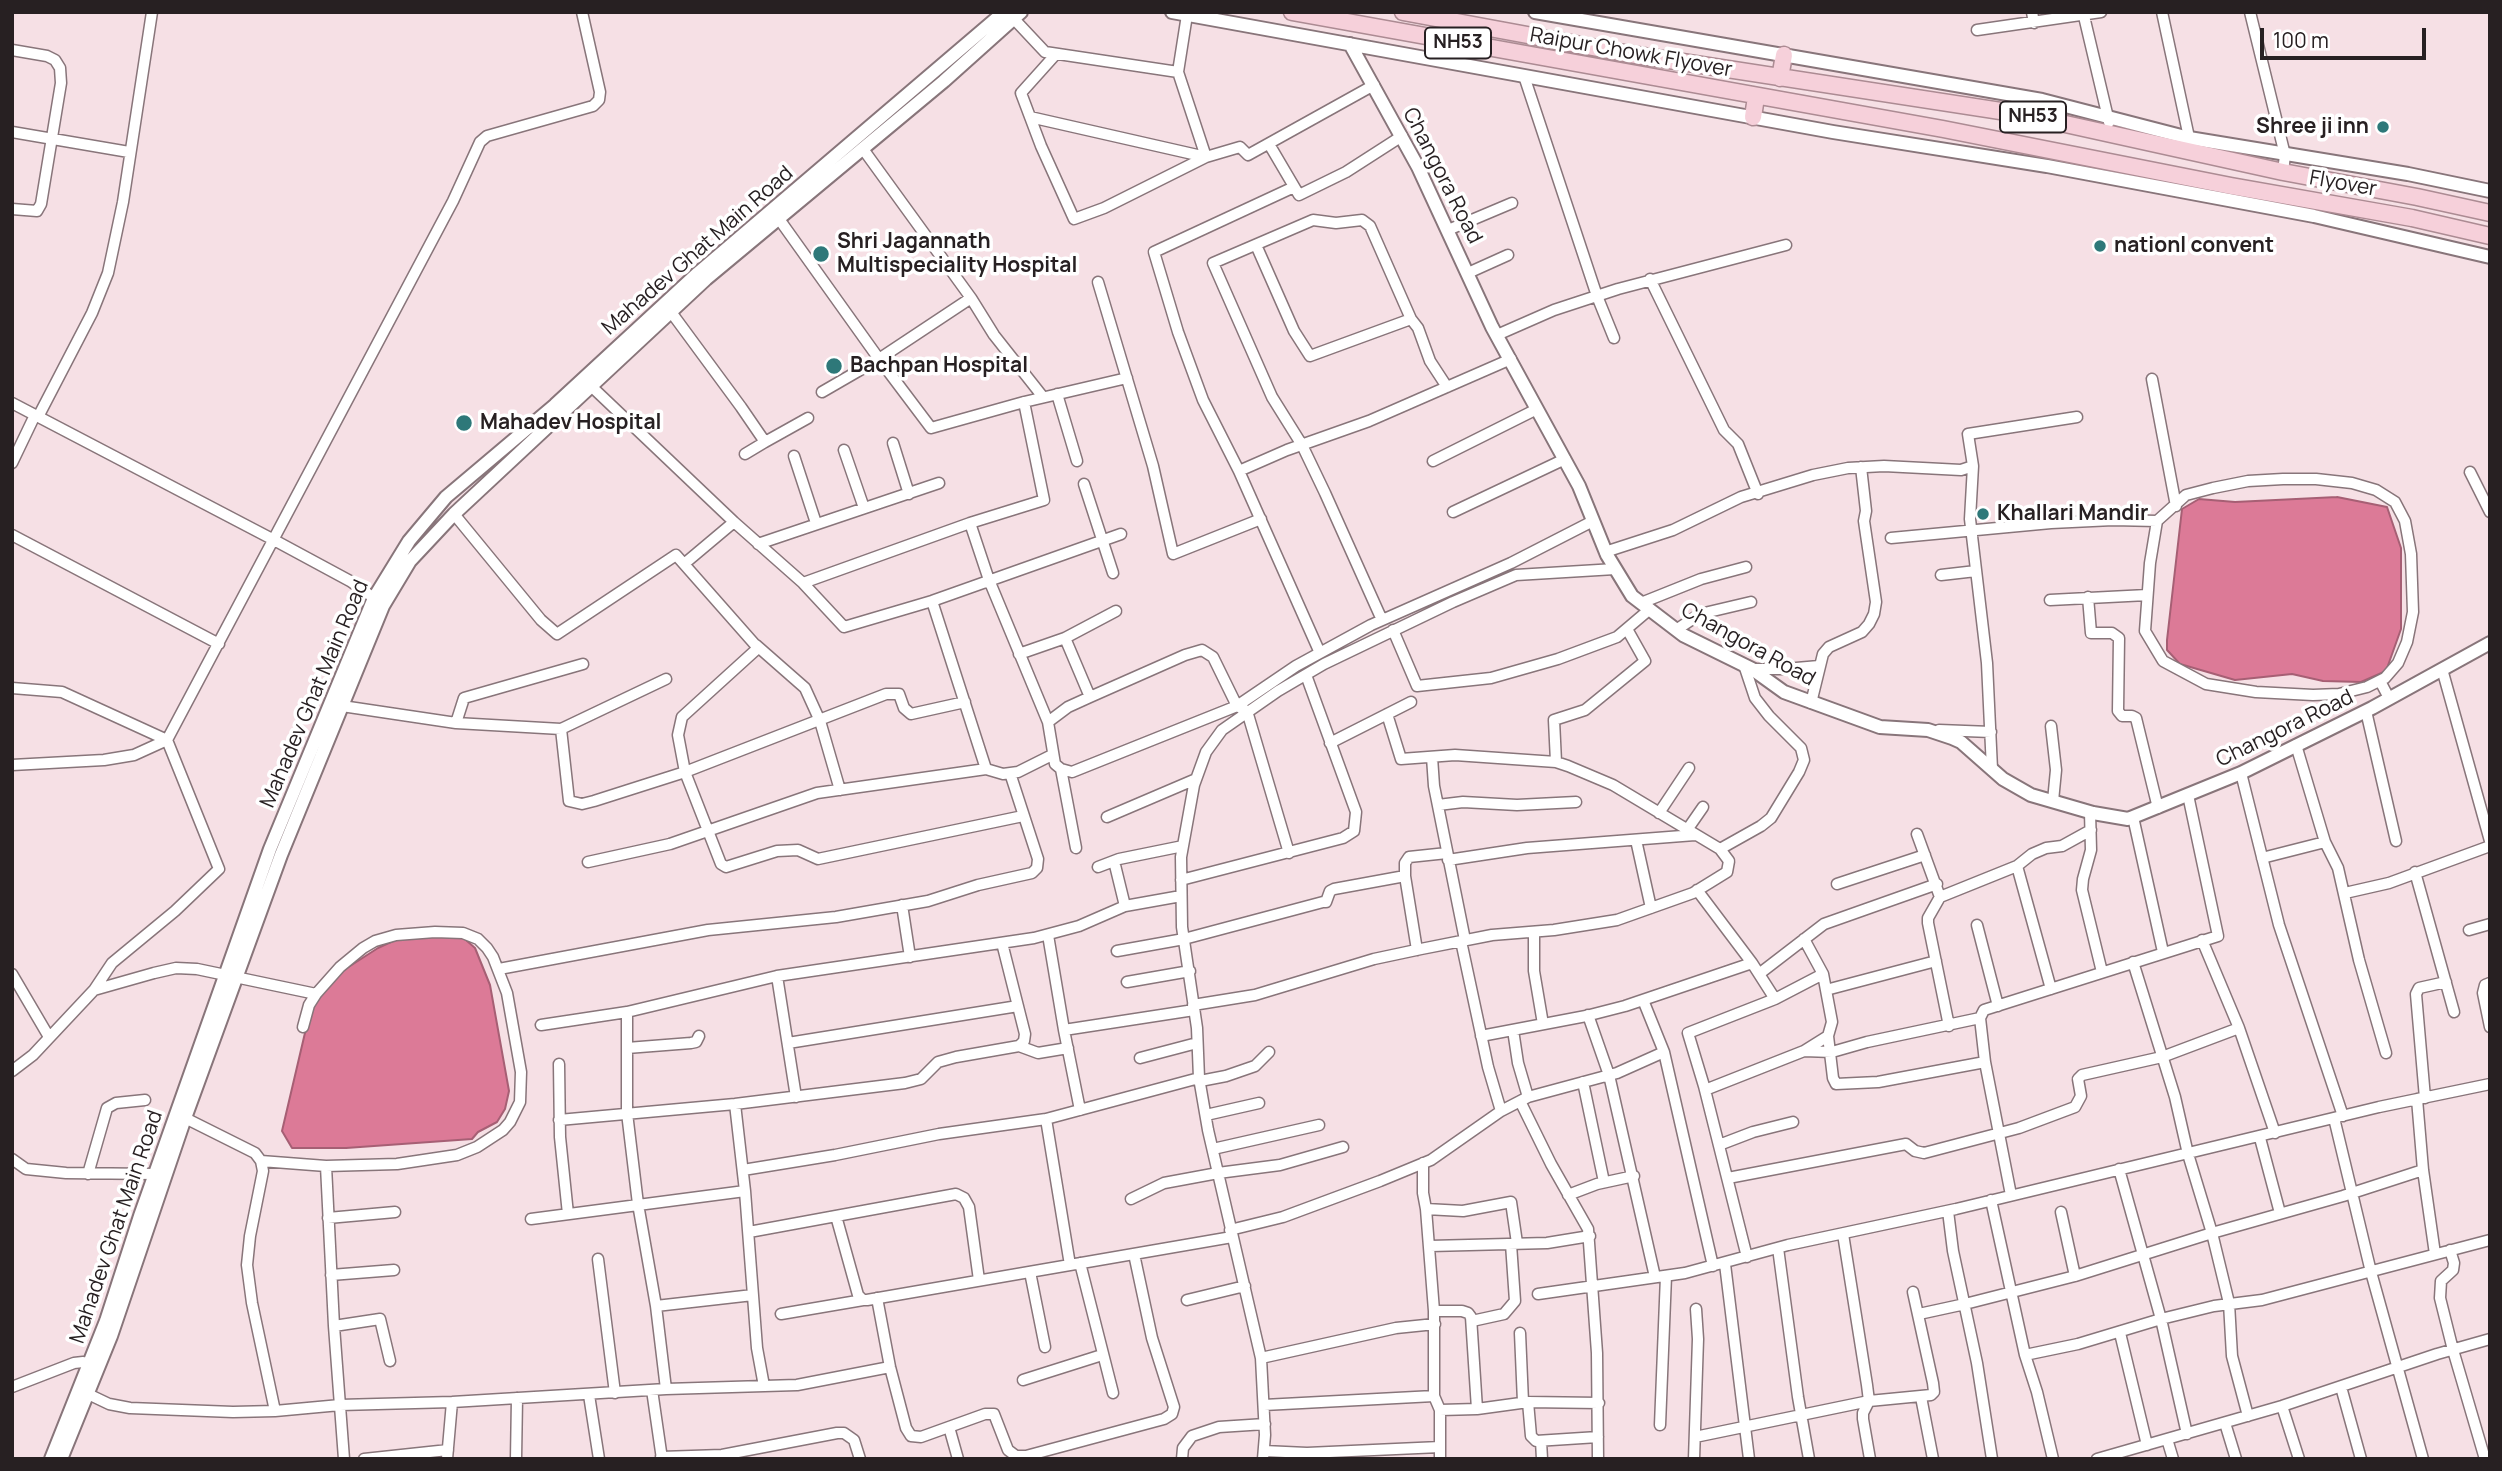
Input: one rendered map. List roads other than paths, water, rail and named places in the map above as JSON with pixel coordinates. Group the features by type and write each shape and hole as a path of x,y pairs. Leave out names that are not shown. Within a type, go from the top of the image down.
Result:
{"highway":[{"name":"Raipur Chowk Flyover","path":"1292,12 1756,97"},
{"name":"Raipur Chowk Flyover","path":"1403,12 1630,54 1780,78"},
{"path":"1780,78 1784,55"},
{"name":"NH53","path":"1780,78 2110,125 2283,172"},
{"path":"1753,117 1756,97"},
{"name":"NH53","path":"1756,97 1943,129 2185,185"},
{"name":"Flyover","path":"2283,172 2490,213"},
{"name":"Flyover","path":"2185,185 2299,197 2490,236"}],"street":[{"path":"12,463 92,313 108,273 123,202 152,12"},
{"path":"12,765 104,760 134,755 167,740 453,201 480,142 487,136 593,106 599,100 600,92 582,12"},
{"path":"1172,12 1753,117 2047,166 2185,185 2490,257"},
{"path":"1535,12 2042,100 2110,125"},
{"path":"1977,30 2033,18 2101,12"},
{"path":"2162,12 2190,145 2285,155 2396,172 2490,191"},
{"path":"2249,12 2285,155 2283,172"},
{"path":"61,1459 88,1394 94,1365 184,1118 231,975 383,606 410,561 454,514 671,312 863,149 1013,14 1045,52 1178,72"},
{"name":"Mahadev Ghat Main Road","path":"51,1459 94,1365 155,1174 231,975 270,849 374,598 409,541 446,497 555,405 698,273 1013,14"},
{"path":"2083,14 2110,125"},
{"path":"1187,15 1178,72 1206,157"},
{"name":"Changora Road","path":"1350,44 1402,136 1497,335 1579,486 1605,552 1632,596 1676,630 1748,667 1784,692 1880,727 1928,730 1961,742 2014,786 2031,795 2090,812 2128,819 2241,773 2367,711 2490,643"},
{"path":"12,50 55,60 60,68 61,83 41,204 37,211 12,209"},
{"path":"1056,54 1021,93 1074,219 1124,199 1206,157 1240,147 1248,155 1374,85"},
{"path":"1524,76 1597,296 1614,338"},
{"path":"1030,117 1206,157"},
{"path":"12,131 129,152"},
{"path":"1269,144 1299,195 1346,172 1402,136"},
{"path":"863,149 971,298 994,335 1043,397"},
{"path":"1294,187 1154,252 1178,332 1203,400 1239,471 1320,653"},
{"path":"1448,230 1512,203"},
{"path":"779,219 932,428 1043,397 1127,378"},
{"path":"1382,620 1344,531 1302,445 1272,397 1213,263 1313,220 1336,223 1362,220 1370,226 1411,319 1418,328 1430,361 1447,387"},
{"path":"1256,245 1294,331 1310,356 1411,319"},
{"path":"1497,335 1553,310 1650,279 1786,245"},
{"path":"1468,273 1508,255"},
{"path":"1650,279 1724,430 1738,444 1758,494"},
{"path":"1098,282 1153,466 1173,554 1261,519"},
{"path":"822,392 879,359 971,298"},
{"path":"671,312 765,442"},
{"path":"1239,471 1369,421 1511,359"},
{"path":"2152,379 2176,506"},
{"path":"592,386 734,522 803,583 844,627 932,601 1121,534"},
{"path":"1057,394 1077,461"},
{"path":"803,583 1044,499 1024,402"},
{"path":"12,403 274,540 350,581 374,598"},
{"path":"1433,461 1536,410"},
{"path":"1992,769 1985,639 1971,530 1973,466 1968,434 2077,417"},
{"path":"745,454 808,418"},
{"path":"893,443 909,494"},
{"path":"844,450 864,508"},
{"path":"794,456 816,523"},
{"path":"1453,512 1565,459"},
{"path":"1605,552 1673,530 1741,498 1813,475 1861,467 1961,470 1973,466"},
{"path":"1811,703 1823,654 1829,647 1862,632 1874,614 1876,602 1864,521 1866,511 1861,467"},
{"path":"2470,472 2490,512"},
{"path":"1891,538 2113,520 2157,521 2186,495 2248,481 2316,479 2352,483 2376,490 2395,502 2405,521 2411,554 2413,612 2407,642 2398,663 2385,678 2367,687 2339,694 2313,695 2256,692 2206,684 2162,661 2145,631 2157,521"},
{"path":"758,544 939,484"},
{"path":"1084,484 1113,573"},
{"path":"454,514 541,620 557,634 676,555 756,645 805,688 820,721 840,790"},
{"path":"684,564 734,522"},
{"path":"1440,1447 1263,1455 1265,1424 1261,1358 1199,1080 1181,896 1183,846 1196,779 1206,752 1242,708 1296,666 1382,620 1511,563 1593,522"},
{"path":"970,523 989,580 1048,722 1055,764 1072,772 1177,728 1242,708 1393,631 1516,575 1615,569"},
{"path":"12,535 219,644"},
{"path":"1393,631 1417,686 1491,678 1558,659 1618,636 1645,606 1701,579 1746,567"},
{"path":"1941,575 1976,571"},
{"path":"2050,600 2147,596"},
{"path":"2088,597 2091,633 2112,633 2119,638 2118,711 2122,716 2136,718 2158,808"},
{"path":"932,601 986,769"},
{"path":"1676,630 1700,614 1751,601"},
{"path":"1019,654 1065,638 1116,611"},
{"path":"1556,762 1554,720 1585,710 1645,661 1627,629"},
{"path":"1065,638 1090,697"},
{"path":"756,645 758,648 682,717 678,735 685,772 721,864 726,867 777,851 798,850 818,859 1023,816"},
{"path":"1048,722 1090,697 1202,650 1213,657 1242,708 1289,853"},
{"path":"456,723 464,698 583,664"},
{"path":"1720,849 1771,818 1804,760 1801,748 1755,698 1748,667 1785,669 1819,666"},
{"path":"2345,893 2378,886 2490,844 2442,668"},
{"path":"1181,880 1349,836 1357,826 1356,812 1306,675"},
{"path":"342,706 456,723 561,729 666,679"},
{"path":"2380,681 2389,698"},
{"path":"12,688 62,692 167,740 219,869 112,963 94,990 33,1055 12,1070"},
{"path":"561,729 569,801 582,804 685,772 886,694 898,694 904,708 911,714 965,702"},
{"path":"1330,743 1411,702"},
{"path":"2367,711 2396,841"},
{"path":"1064,1030 1255,995 1364,962 1492,935 1617,920 1697,890 1727,872 1729,861 1720,849 1613,785 1556,762 1455,755 1401,759 1387,713"},
{"path":"2051,726 2056,770 2053,801"},
{"path":"1928,730 1991,732"},
{"path":"2296,745 2325,842 2338,868 2359,960 2386,1053"},
{"path":"588,862 670,844 817,793 986,769 1003,774 1010,773 1052,755"},
{"path":"1432,757 1438,805 1481,1036 1501,1111"},
{"path":"1659,813 1689,768"},
{"path":"1061,769 1076,848"},
{"path":"499,969 708,930 778,925 902,905 1032,873 1037,868 1038,859 1010,773"},
{"path":"2241,773 2279,925 2339,1117 2352,1193 2371,1272 2423,1459"},
{"path":"1107,817 1196,779"},
{"path":"2011,1195 1985,1062 1980,1018 1984,1010 2218,936 2188,795"},
{"path":"1438,805 1463,802 1517,805 1576,802"},
{"path":"1691,832 1703,807"},
{"path":"2090,812 2091,850 2082,890 2102,972"},
{"path":"2133,817 2163,952"},
{"path":"1949,1026 1928,918 1940,897 2017,866 2032,854 2046,848 2062,846 2091,830"},
{"path":"1417,950 1404,867 1409,858 1636,840 1691,832"},
{"path":"1917,834 1940,897"},
{"path":"1636,840 1651,908"},
{"path":"2262,858 2325,842"},
{"path":"1098,867 1183,846"},
{"path":"1837,884 1925,855"},
{"path":"1114,861 1125,906"},
{"path":"2017,866 2051,989"},
{"path":"2415,872 2454,1012"},
{"path":"1117,951 1184,939 1326,902 1330,891 1334,889 1405,876"},
{"path":"1759,974 1824,924 1937,884"},
{"path":"1697,890 1752,963 1774,999"},
{"path":"541,1025 626,1012 777,976 1048,935 1079,926 1125,906 1181,896"},
{"path":"902,905 910,957"},
{"path":"2469,930 2490,923"},
{"path":"1977,925 1998,1006"},
{"path":"1534,932 1534,971 1543,1024"},
{"path":"261,1161 326,1166 397,1164 457,1155 477,1147 503,1130 520,1102 522,1087 507,993 499,969 487,948 478,939 463,933 396,935 375,941 363,948 340,967 316,994 309,1005 303,1027"},
{"path":"1048,935 1080,1110"},
{"path":"1804,939 1823,974 1832,1022 1828,1036 1833,1078 1839,1085 1878,1082 1985,1062"},
{"path":"2202,940 2239,1028 2275,1133"},
{"path":"1002,943 1025,1034 1024,1041 1018,1046"},
{"path":"1826,990 1936,961"},
{"path":"2133,962 2175,1097 2188,1154 2230,1303 2232,1356 2248,1416"},
{"path":"1481,1036 1588,1015 1643,1000 1752,963"},
{"path":"94,990 176,968 231,975 316,994"},
{"path":"1128,982 1190,971"},
{"path":"12,974 50,1037"},
{"path":"1747,1257 1688,1033 1774,999 1823,974"},
{"path":"777,976 796,1097"},
{"path":"2435,1254 2423,1170 2416,994 2419,988 2445,982"},
{"path":"2490,983 2485,985 2483,993 2490,1027"},
{"path":"1643,1000 1664,1052 1713,1266"},
{"path":"788,1042 1018,1006"},
{"path":"626,1012 627,1113 666,1389"},
{"path":"1588,1015 1609,1075 1660,1276 1660,1425"},
{"path":"1804,1051 1832,1052 1879,1039 1980,1018"},
{"path":"1728,1178 1906,1143 1915,1151 1924,1153 2019,1128 2075,1107 2081,1096 2078,1079 2082,1075 2162,1057 2239,1028"},
{"path":"1513,1030 1524,1099 1568,1195 1587,1224 1590,1236 1599,1403 1598,1459"},
{"path":"627,1048 691,1043 696,1042 699,1035"},
{"path":"1705,1090 1804,1051 1828,1036"},
{"path":"1140,1058 1197,1043"},
{"path":"559,1119 735,1104 905,1083 921,1079 938,1062 956,1056 1018,1046 1038,1053 1068,1048"},
{"path":"743,1170 939,1134 1046,1119 1199,1080 1226,1076 1255,1066 1269,1052"},
{"path":"781,1314 1134,1254 1231,1233 1303,1210 1423,1163 1439,1155 1501,1111 1524,1099 1609,1075 1664,1052"},
{"path":"559,1064 559,1119 568,1214"},
{"path":"1583,1083 1604,1182"},
{"path":"1538,1294 1725,1264 1778,1248 1948,1211 2339,1117 2490,1084"},
{"path":"88,1174 107,1108 116,1103 145,1100"},
{"path":"1206,1115 1259,1102"},
{"path":"735,1104 746,1191 757,1348 764,1386"},
{"path":"184,1118 255,1153 261,1161 262,1171 247,1265 252,1303 275,1411"},
{"path":"1046,1119 1075,1264 1113,1393"},
{"path":"1719,1144 1793,1122"},
{"path":"1213,1149 1245,1144 1319,1125"},
{"path":"2260,1138 2280,1213"},
{"path":"1131,1199 1164,1184 1218,1173 1280,1165 1343,1147"},
{"path":"12,1159 26,1169 88,1174 155,1174"},
{"path":"1423,1163 1423,1193 1430,1246 1435,1324 1434,1396 1440,1410 1440,1459"},
{"path":"326,1166 344,1459"},
{"path":"2119,1169 2161,1319 2187,1434"},
{"path":"1919,1314 2075,1276 2423,1170"},
{"path":"1568,1195 1604,1182 1634,1176"},
{"path":"531,1219 746,1191"},
{"path":"749,1231 956,1194 964,1198 969,1208 979,1280"},
{"path":"1992,1200 2025,1355 2053,1459"},
{"path":"1426,1209 1463,1211 1511,1202 1515,1301 1504,1314 1472,1321"},
{"path":"1948,1211 1992,1459"},
{"path":"328,1218 395,1212"},
{"path":"2061,1212 2075,1276"},
{"path":"836,1216 858,1295 863,1300"},
{"path":"1843,1234 1869,1401 1863,1413 1870,1459"},
{"path":"1430,1246 1547,1243 1590,1236"},
{"path":"2025,1355 2120,1333 2161,1319 2230,1303 2262,1300 2490,1240"},
{"path":"1778,1248 1809,1459"},
{"path":"2450,1250 2453,1270 2441,1281 2440,1288 2453,1350 2487,1458"},
{"path":"877,1298 890,1367 906,1428 911,1436 921,1437 985,1414 995,1414 1011,1455 1026,1456 1164,1419 1172,1414 1174,1407 1153,1338 1134,1254"},
{"path":"598,1259 615,1393"},
{"path":"1725,1264 1749,1459"},
{"path":"331,1275 394,1270"},
{"path":"1030,1272 1045,1347"},
{"path":"1187,1300 1245,1286"},
{"path":"1695,1437 1869,1401 1931,1395 1934,1388 1913,1292"},
{"path":"656,1306 753,1295"},
{"path":"1695,1459 1698,1339 1696,1310"},
{"path":"1434,1311 1468,1312 1472,1321 1477,1409"},
{"path":"334,1325 380,1318 390,1361"},
{"path":"1261,1358 1396,1328 1435,1324"},
{"path":"1521,1333 1531,1436 1536,1441 1598,1437"},
{"path":"2120,1333 2147,1445"},
{"path":"2097,1459 2282,1406 2490,1339"},
{"path":"1023,1380 1102,1355"},
{"path":"12,1387 74,1363 94,1365"},
{"path":"88,1394 109,1404 130,1408 214,1412 275,1411 340,1405 797,1385 890,1367"},
{"path":"2340,1387 2361,1459"},
{"path":"652,1390 662,1458 760,1454 844,1433 854,1440 860,1459"},
{"path":"589,1395 599,1459"},
{"path":"1264,1405 1434,1396"},
{"path":"1921,1397 1933,1459"},
{"path":"516,1459 517,1398"},
{"path":"364,1459 448,1455 452,1402"},
{"path":"1440,1410 1477,1409 1526,1402 1599,1403"},
{"path":"2282,1406 2298,1459"},
{"path":"2225,1423 2236,1459"},
{"path":"1182,1459 1183,1448 1192,1436 1219,1427 1265,1424"},
{"path":"948,1427 958,1459"},
{"path":"2167,1439 2173,1459"},
{"path":"1541,1441 1542,1459"},
{"path":"1046,1459 1055,1448"}],"place":[{"name":"Shree ji inn","path":"2383,127"},
{"name":"nationl convent","path":"2100,246"},
{"name":"Shri Jagannath Multispeciality Hospital","path":"821,254"},
{"name":"Bachpan Hospital","path":"834,366"},
{"name":"Mahadev Hospital","path":"464,423"},
{"name":"Khallari Mandir","path":"1983,514"}]}
